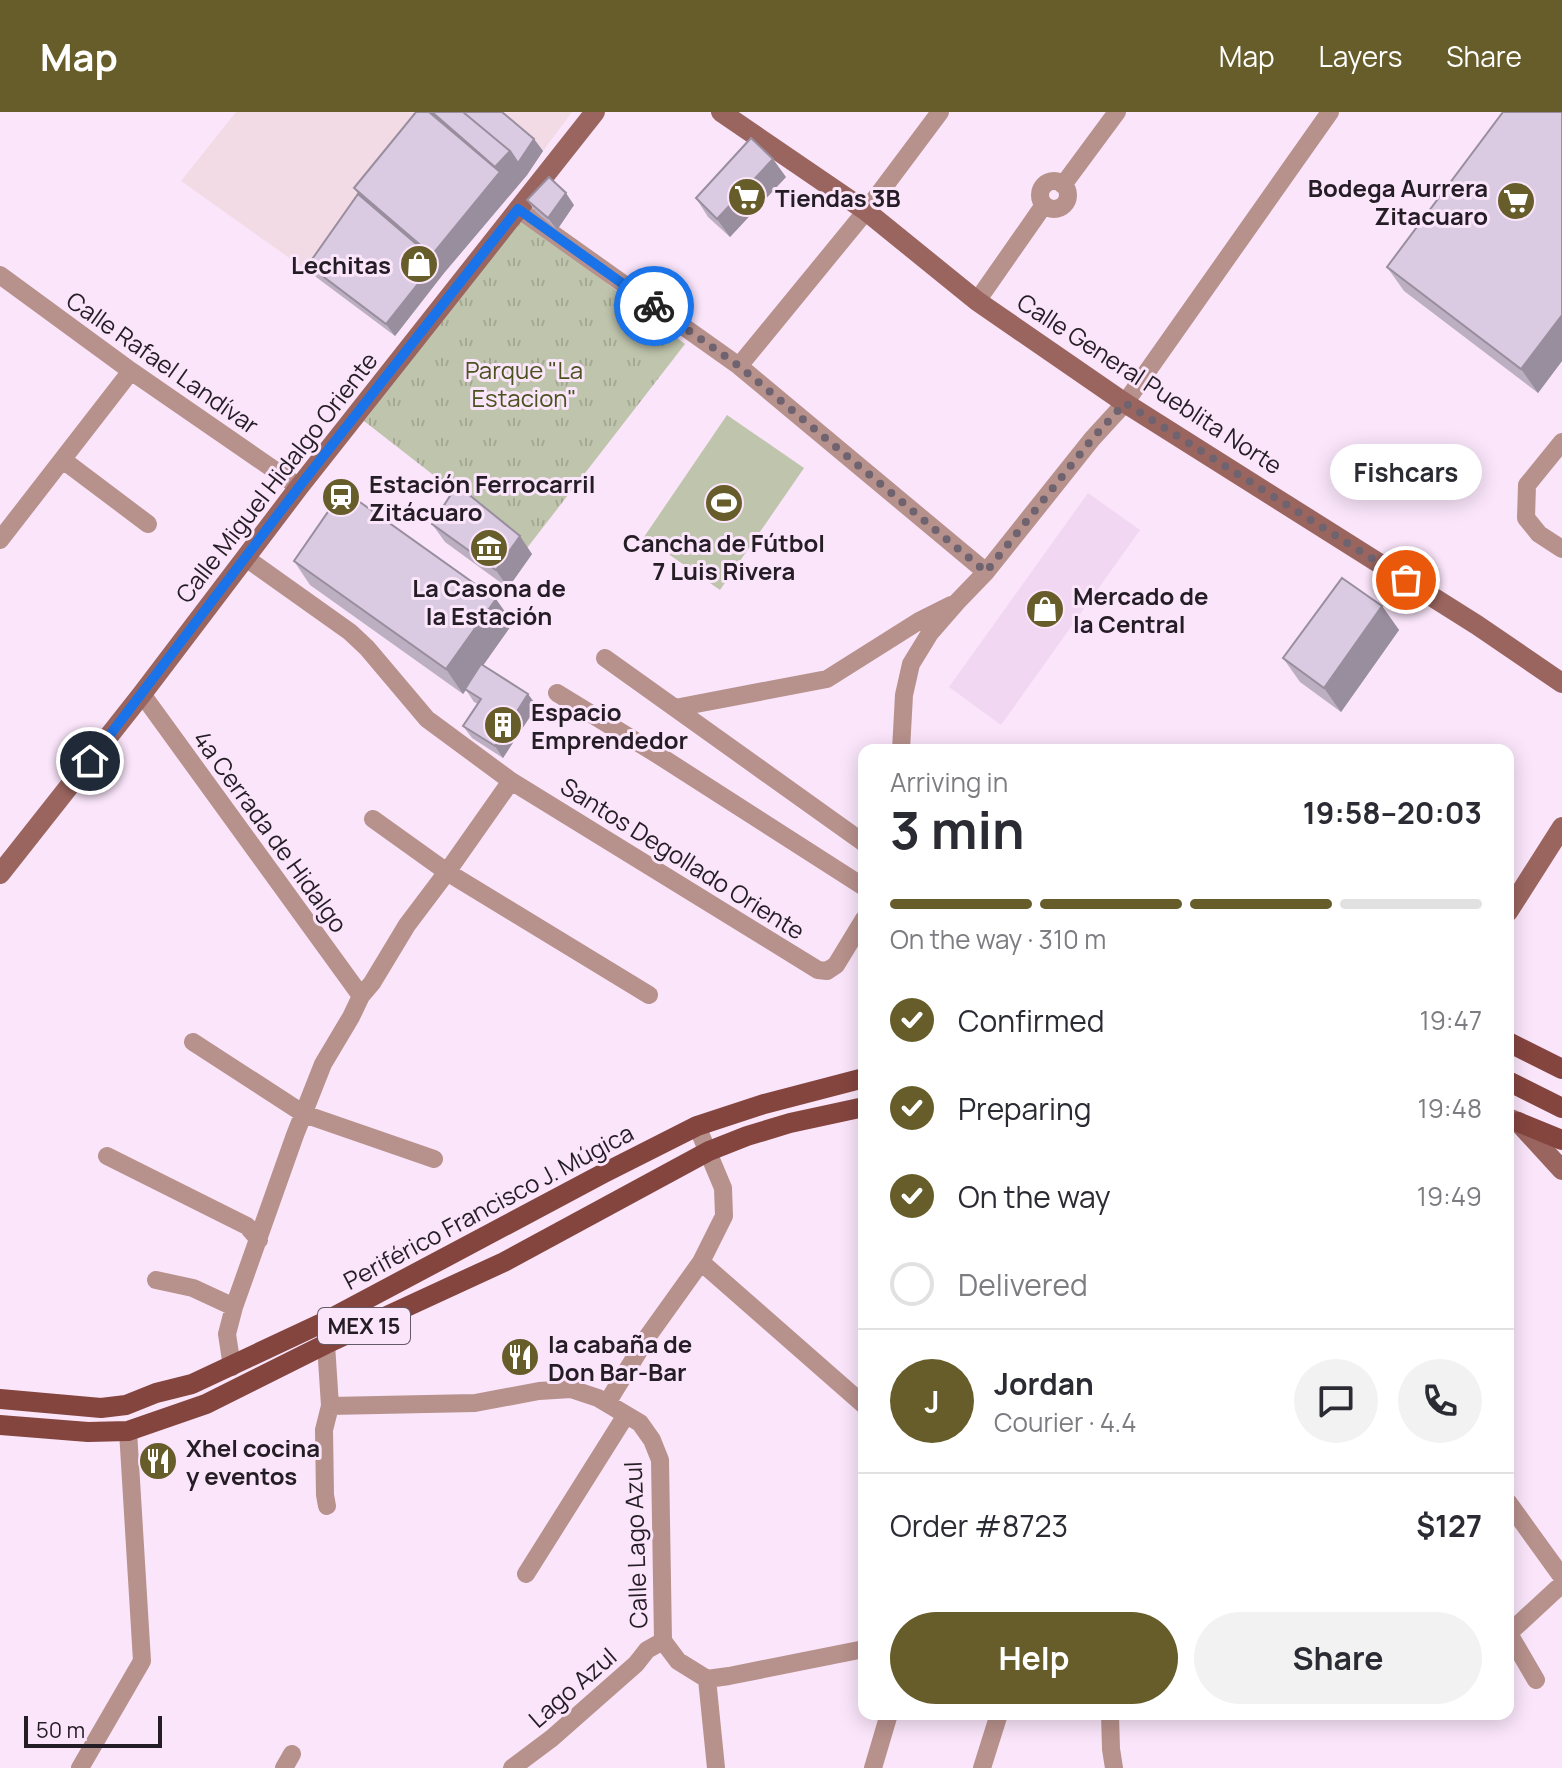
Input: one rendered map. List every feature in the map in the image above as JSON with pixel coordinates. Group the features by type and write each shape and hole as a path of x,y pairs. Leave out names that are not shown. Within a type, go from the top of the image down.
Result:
{"main road":[{"path":"1514,1045 1562,1069"},
{"name":"Periférico Francisco J. Múgica","path":"0,1399 101,1408 126,1405 192,1384 322,1323 697,1126 764,1104 858,1080"},
{"path":"1514,1084 1562,1108"},
{"name":"Periférico Francisco J. Múgica","path":"0,1425 88,1432 128,1431 206,1404 326,1344 504,1262 709,1151 790,1123 858,1108"},
{"path":"1514,1120 1562,1140"}],"street":[{"name":"Calle Miguel Hidalgo Oriente","path":"0,874 299,487 595,112"},
{"name":"Calle General Pueblita Norte","path":"721,112 866,211 977,301 1125,403 1477,625 1562,683"},
{"path":"739,366 866,211 940,112"},
{"path":"977,301 1044,205 1051,209 1060,207 1066,201 1067,192 1063,185 1117,112"},
{"path":"901,744 904,695 911,664 930,633 986,572 1092,439 1125,403 1330,112"},
{"path":"518,209 739,366 986,572"},
{"name":"Calle Rafael Landívar","path":"0,275 131,371 299,487"},
{"path":"0,540 131,371"},
{"path":"1562,442 1527,485 1526,518 1539,534 1562,549"},
{"path":"63,460 148,524"},
{"name":"Santos Degollado Oriente","path":"246,558 350,632 427,719 511,781 818,970 827,971 836,965 858,929"},
{"path":"675,708 827,679 919,621 957,602"},
{"path":"605,658 858,839"},
{"path":"557,693 858,883"},
{"name":"4a Cerrada de Hidalgo","path":"142,694 361,996"},
{"path":"232,1367 227,1334 234,1307 323,1064 361,996 407,925 511,781"},
{"path":"373,819 447,872 649,995"},
{"path":"1514,903 1562,827"},
{"path":"193,1042 304,1114 434,1159"},
{"path":"1514,1121 1562,1170"},
{"path":"607,1403 648,1336 701,1262 724,1216 723,1188 697,1126"},
{"path":"107,1156 247,1226 259,1240"},
{"path":"701,1262 858,1400"},
{"path":"156,1280 193,1288 234,1307"},
{"path":"326,1344 330,1406 324,1430 327,1506"},
{"name":"Calle Lago Azul","path":"330,1406 475,1403 539,1391 571,1389 607,1403 640,1423 652,1440 660,1460 663,1641 678,1661 707,1679"},
{"path":"526,1574 626,1415"},
{"path":"80,1768 142,1661 128,1431"},
{"path":"1514,1510 1562,1577"},
{"path":"1514,1628 1562,1584"},
{"name":"Lago Azul","path":"512,1768 552,1738 636,1664 647,1650 663,1641"},
{"path":"1514,1643 1536,1680"},
{"path":"717,1768 707,1679 858,1650"},
{"path":"873,1768 887,1720"},
{"path":"982,1768 997,1720"},
{"path":"1110,1720 1114,1768"}],"shaded area":[{"path":"236,112 444,112 316,277 181,181"},
{"path":"495,112 572,112 543,151"},
{"name":"Mercado de la Central","path":"1088,493 1140,530 1001,725 949,687"}],"green space":[{"name":"Parque \"La Estacion\"","path":"522,217 685,344 527,548 364,421"},
{"name":"Cancha de Fútbol 7 Luis Rivera","path":"727,415 804,468 720,590 644,537"}],"building":[{"path":"416,112 429,112 500,172 432,255 354,188"},
{"path":"432,112 463,112 510,151 495,167"},
{"path":"463,112 502,112 534,139 518,163 510,151"},
{"name":"Bodega Aurrera Zitacuaro","path":"1503,112 1562,112 1562,315 1521,369 1387,267"},
{"path":"751,138 773,159 717,219 696,198"},
{"path":"549,177 566,193 548,218 527,200"},
{"path":"358,194 436,261 386,324 308,265"},
{"name":"La Casona de la Estación","path":"457,485 520,536 496,570 432,524"},
{"path":"343,490 496,599 446,669 294,561"},
{"path":"1342,578 1382,606 1324,688 1283,658"},
{"name":"Espacio Emprendedor","path":"481,664 528,694 495,746 463,726 481,699 465,689"}],"way so far":[{"path":"654,306 739,366 986,572 1092,439 1125,403 1406,580"}],"place":[{"name":"Tiendas 3B","path":"747,197"},
{"name":"Bodega Aurrera Zitacuaro","path":"1516,201"},
{"name":"Lechitas","path":"419,264"},
{"name":"Estación Ferrocarril Zitácuaro","path":"341,497"},
{"name":"Cancha de Fútbol 7 Luis Rivera","path":"724,503"},
{"name":"La Casona de la Estación","path":"489,548"},
{"name":"Fishcars","path":"1406,580"},
{"name":"Mercado de la Central","path":"1045,609"},
{"name":"Espacio Emprendedor","path":"503,725"},
{"name":"la cabaña de Don Bar-Bar","path":"520,1357"},
{"name":"Xhel cocina y eventos","path":"158,1461"}],"route":[{"path":"90,761 299,487 518,209 654,306"}]}
